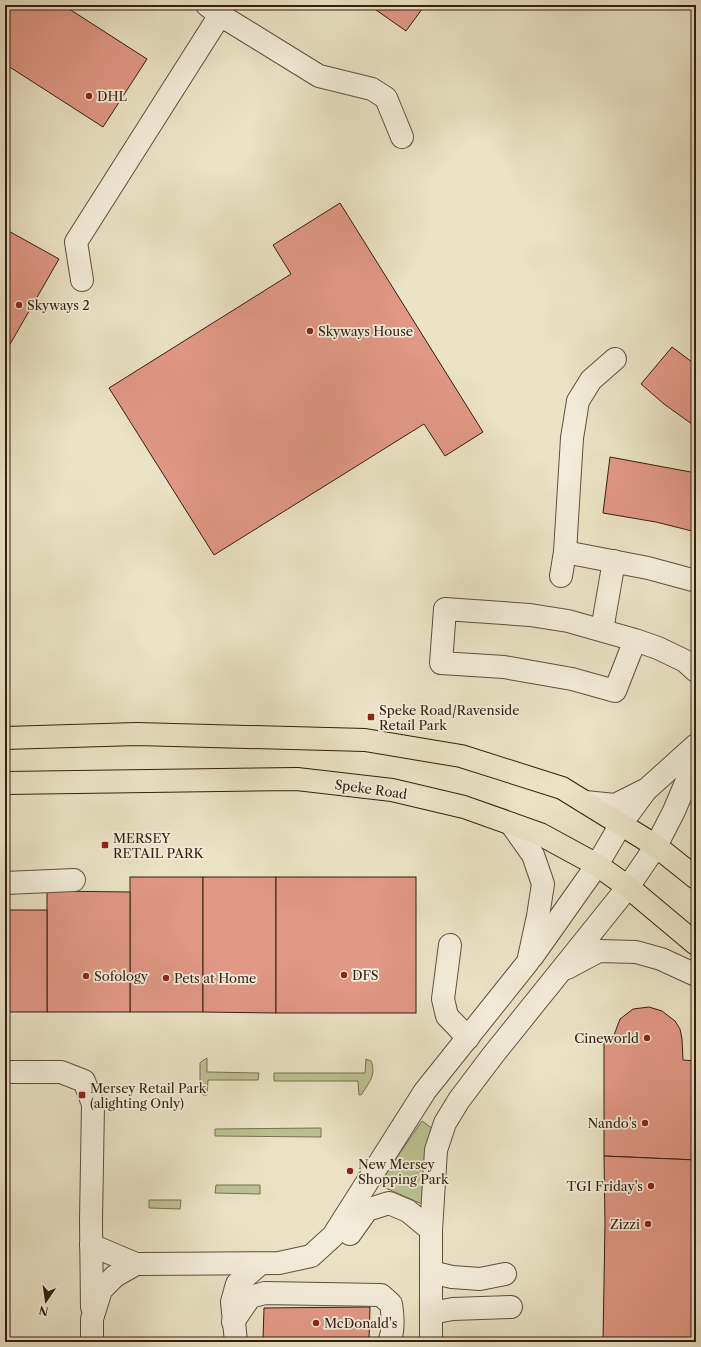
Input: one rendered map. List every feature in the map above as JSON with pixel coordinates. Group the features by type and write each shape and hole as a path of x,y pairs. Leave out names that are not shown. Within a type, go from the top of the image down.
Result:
{"highway":[{"path":"5,738 137,734 365,740 462,756 562,788 656,846 696,878"},
{"name":"Speke Road","path":"5,783 297,779 392,790 464,807 540,834 596,865 628,887 696,944"}],"street":[{"path":"82,280 76,242 213,10 319,76 372,89 386,98 402,138"},
{"path":"561,576 565,552 572,438 578,401 591,380 615,358"},
{"path":"565,552 648,568 696,581"},
{"path":"602,630 614,561"},
{"path":"635,640 615,691 572,679 504,667 441,663 445,609 530,614 568,621 602,630 635,640 658,648 685,661 696,671"},
{"path":"91,1245 136,1264 260,1264 279,1263 311,1256 333,1236 425,1091 550,933 596,865 621,824 646,790 696,745"},
{"path":"431,1342 431,1230 436,1150 444,1123 492,1055 628,887 656,846 674,812 696,759"},
{"path":"585,802 615,805 646,790"},
{"path":"511,824 532,854 543,884 528,962"},
{"path":"5,883 74,880"},
{"path":"450,946 443,999 447,1016 468,1038"},
{"path":"559,972 599,951 636,952 661,959 696,975"},
{"path":"5,1072 61,1072 84,1081 93,1104 91,1245 92,1342"},
{"path":"333,1236 349,1235 367,1210 389,1203 408,1211 431,1230"},
{"path":"92,1319 102,1290 115,1276 136,1264"},
{"path":"238,1316 237,1284 260,1264"},
{"path":"431,1272 452,1277 480,1279 505,1274"},
{"path":"238,1316 265,1292 381,1295 391,1304 393,1313 392,1337 390,1342"},
{"path":"431,1313 453,1309 511,1307"}],"green space":[{"path":"207,1058 207,1072 259,1073 258,1080 208,1080 207,1095 203,1095 200,1091 200,1063"},
{"path":"366,1059 371,1061 373,1071 369,1083 361,1095 359,1095 358,1081 274,1081 274,1073 365,1073"},
{"path":"422,1121 433,1129 424,1200 422,1204 381,1186 384,1176"},
{"path":"321,1128 321,1137 215,1136 215,1129"},
{"path":"216,1185 260,1185 260,1194 215,1193"},
{"path":"149,1200 181,1200 180,1209 149,1208"}],"building":[{"name":"DHL","path":"5,5 63,5 147,59 103,127 5,64"},
{"path":"369,5 425,5 406,31"},
{"name":"Skyways House","path":"340,203 483,432 445,456 424,424 214,555 109,388 291,274 273,245"},
{"name":"Skyways 2","path":"5,229 59,259 5,353"},
{"path":"672,347 696,365 696,427 664,404 641,384"},
{"path":"610,457 696,473 696,532 656,522 603,513"},
{"path":"130,877 203,877 203,1012 130,1012"},
{"path":"203,877 276,877 276,1013 203,1012"},
{"path":"276,877 416,877 416,1013 276,1013"},
{"path":"47,891 130,892 130,1012 47,1012"},
{"path":"5,910 47,910 47,1012 5,1012"},
{"path":"649,1007 662,1011 675,1021 680,1029 683,1060 696,1061 696,1160 604,1156 604,1037 614,1035 620,1019 633,1009"},
{"path":"604,1156 696,1160 696,1342 603,1342 605,1223"},
{"name":"McDonald's","path":"370,1307 369,1339 263,1339 264,1308"}],"place":[{"name":"DHL","path":"89,96"},
{"name":"Skyways 2","path":"19,305"},
{"name":"Skyways House","path":"310,331"},
{"name":"Speke Road/Ravenside Retail Park","path":"371,717"},
{"name":"MERSEY RETAIL PARK","path":"105,845"},
{"name":"DFS","path":"344,975"},
{"name":"Sofology","path":"86,976"},
{"name":"Pets at Home","path":"166,978"},
{"name":"Cineworld","path":"647,1038"},
{"name":"Mersey Retail Park (alighting Only)","path":"82,1095"},
{"name":"Nando's","path":"645,1123"},
{"name":"New Mersey Shopping Park","path":"350,1171"},
{"name":"TGI Friday's","path":"651,1186"},
{"name":"Zizzi","path":"648,1224"},
{"name":"McDonald's","path":"316,1323"}]}
